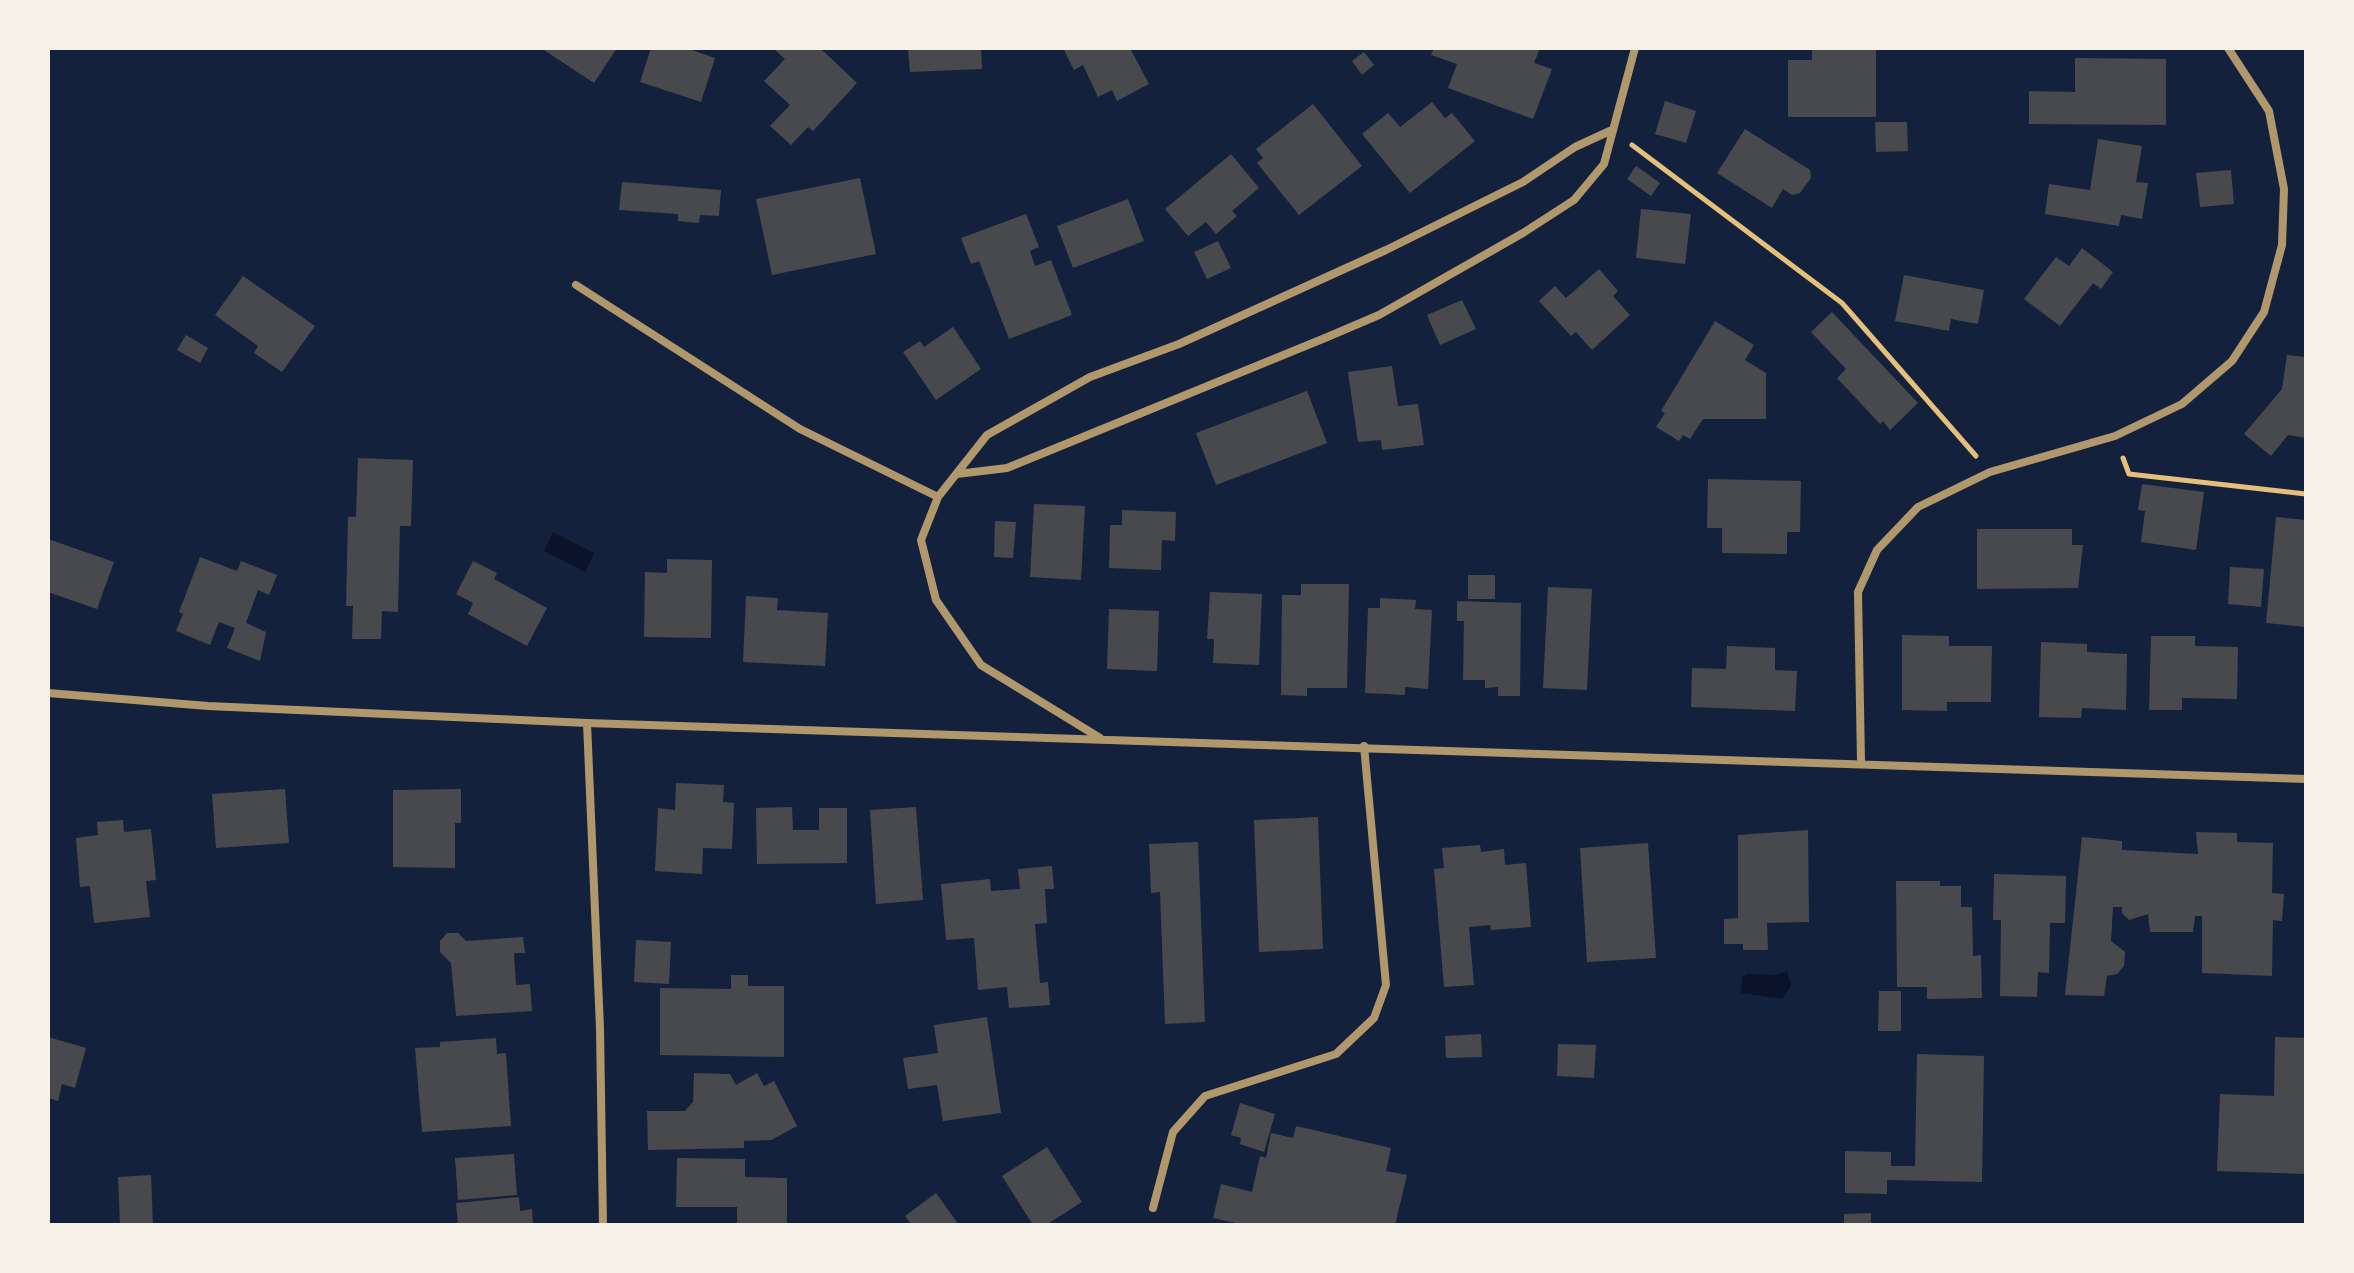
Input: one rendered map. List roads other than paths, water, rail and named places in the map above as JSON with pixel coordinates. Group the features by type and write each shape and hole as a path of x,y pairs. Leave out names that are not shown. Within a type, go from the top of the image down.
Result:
{"street":[{"path":"957,474 1007,468 1379,315 1574,200 1604,164 1635,48"},
{"path":"1861,762 1858,592 1877,550 1918,507 1990,472 2115,436 2182,404 2232,361 2264,312 2282,245 2284,189 2269,111 2228,48"},
{"path":"1100,738 981,665 936,600 921,540 938,497 987,435 1028,409 1090,377 1179,344 1386,250 1523,182 1575,147 1612,130"},
{"path":"576,285 800,429 938,497"},
{"path":"48,693 208,706 587,723 1861,762 2306,779"},
{"path":"587,723 600,1028 603,1225"},
{"path":"1153,1208 1173,1132 1205,1096 1336,1054 1374,1018 1386,985 1364,746"}],"water":[{"path":"553,532 594,553 585,572 544,551"},
{"path":"1787,971 1791,986 1782,999 1741,993 1742,977 1747,974 1776,975"}]}
